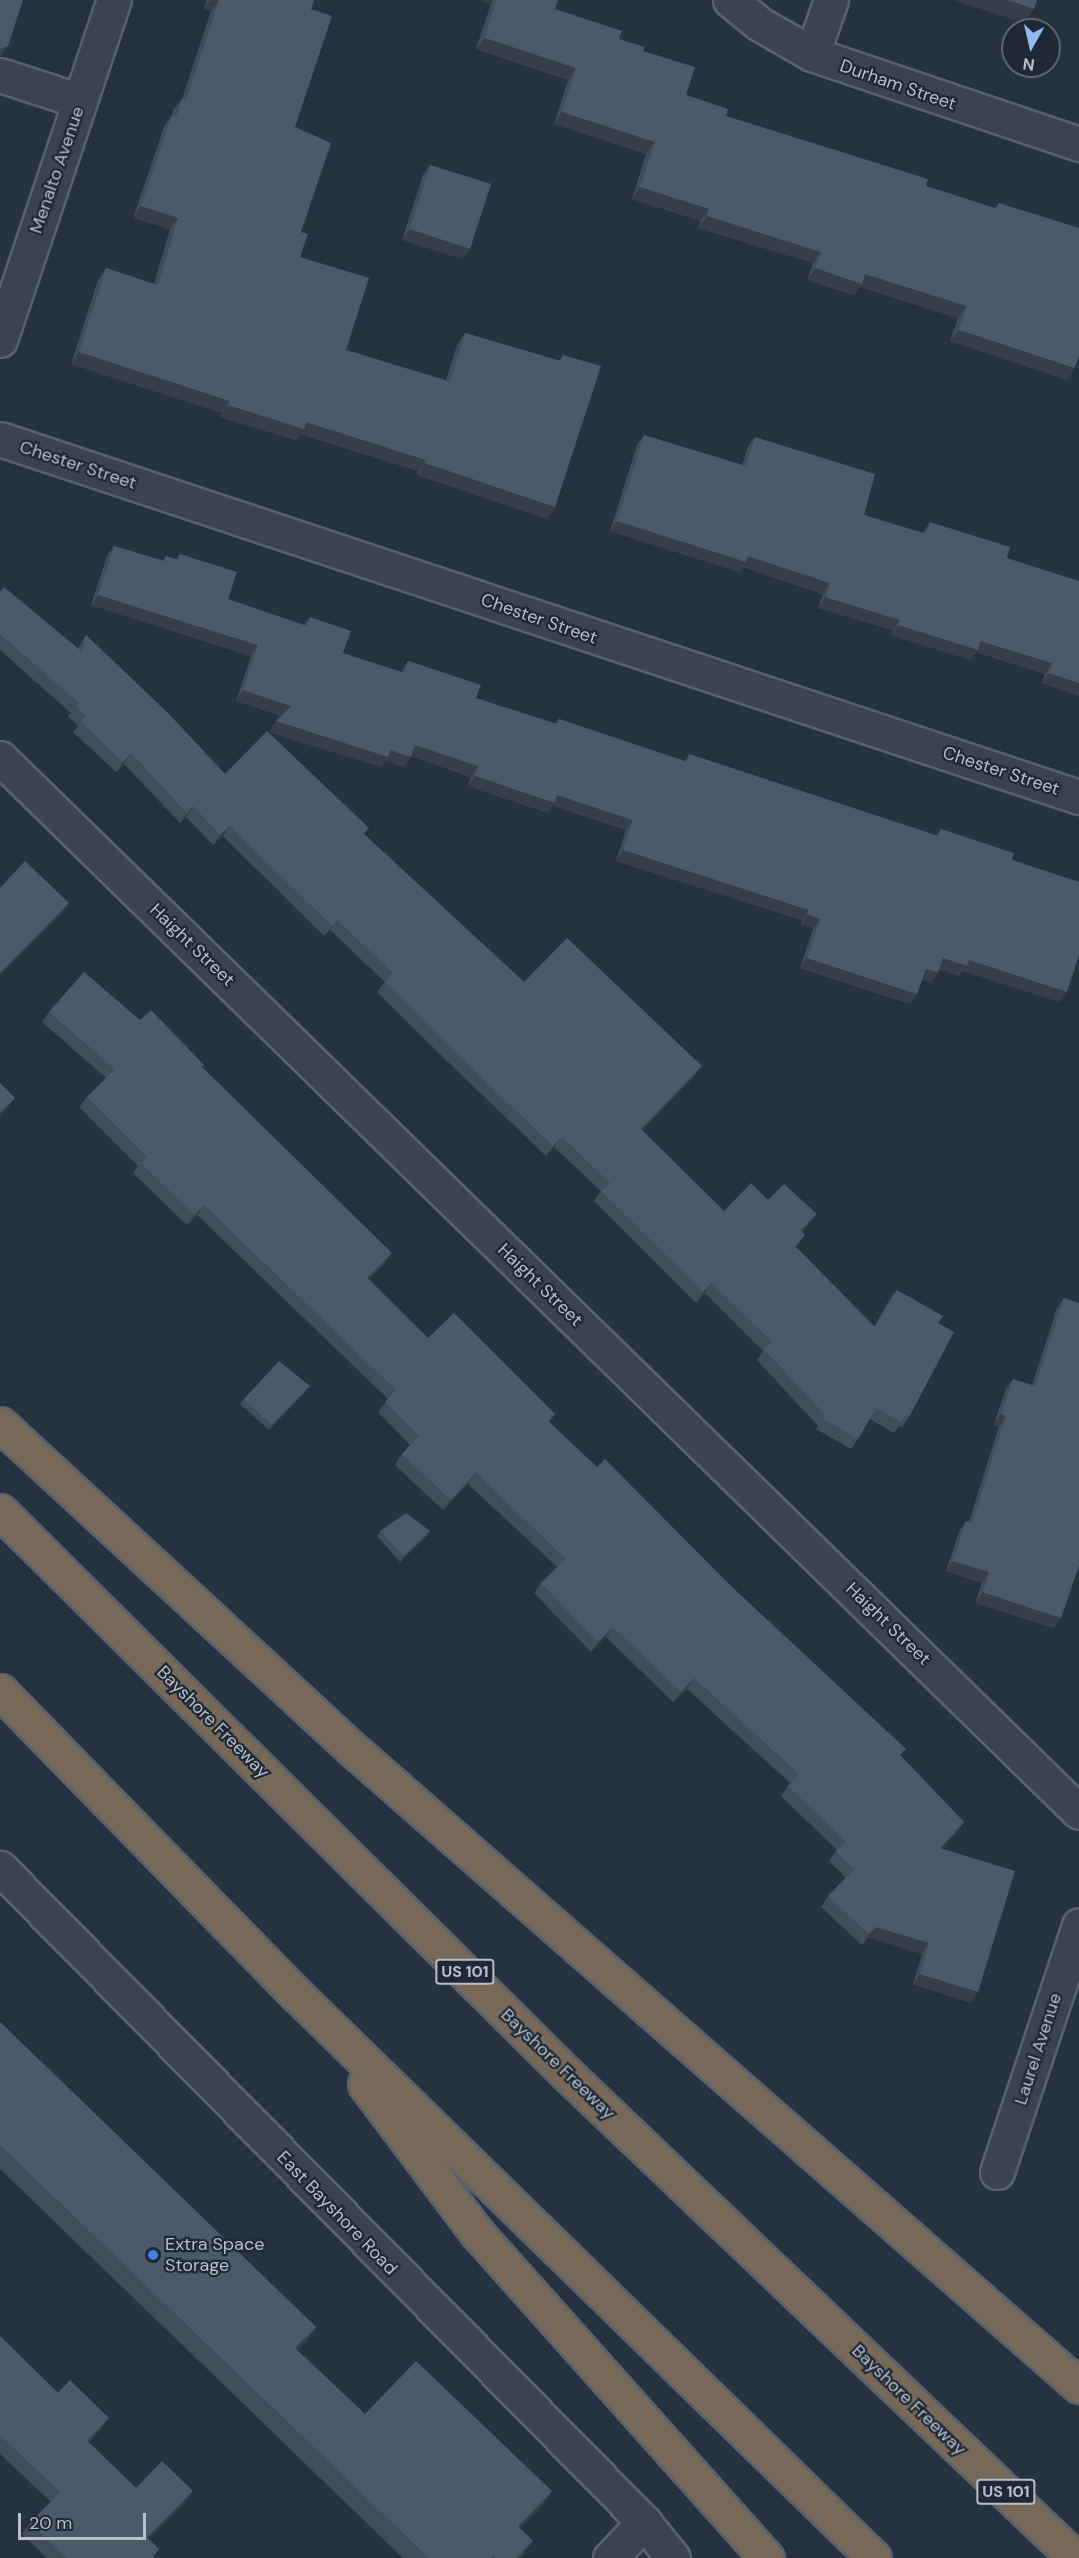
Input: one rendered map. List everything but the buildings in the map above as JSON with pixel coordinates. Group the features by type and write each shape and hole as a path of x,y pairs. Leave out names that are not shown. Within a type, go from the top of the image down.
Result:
{"highway":[{"path":"0,1424 358,1754 1079,2386"},
{"name":"Bayshore Freeway","path":"0,1511 568,2074 1075,2558"},
{"path":"0,1691 298,1996 874,2558"},
{"path":"298,1996 477,2233 767,2558"}],"street":[{"name":"Menalto Avenue","path":"0,340 114,0"},
{"name":"Durham Street","path":"730,0 758,23 812,54 1079,144"},
{"path":"812,54 831,0"},
{"path":"0,75 80,101"},
{"name":"Chester Street","path":"0,439 1079,797"},
{"name":"Haight Street","path":"0,758 1079,1812"},
{"name":"East Bayshore Road","path":"0,1868 644,2522 673,2558"},
{"name":"Laurel Avenue","path":"997,2172 1079,1925"},
{"path":"609,2558 644,2522"}],"place":[{"name":"Extra Space Storage","path":"153,2255"}]}
